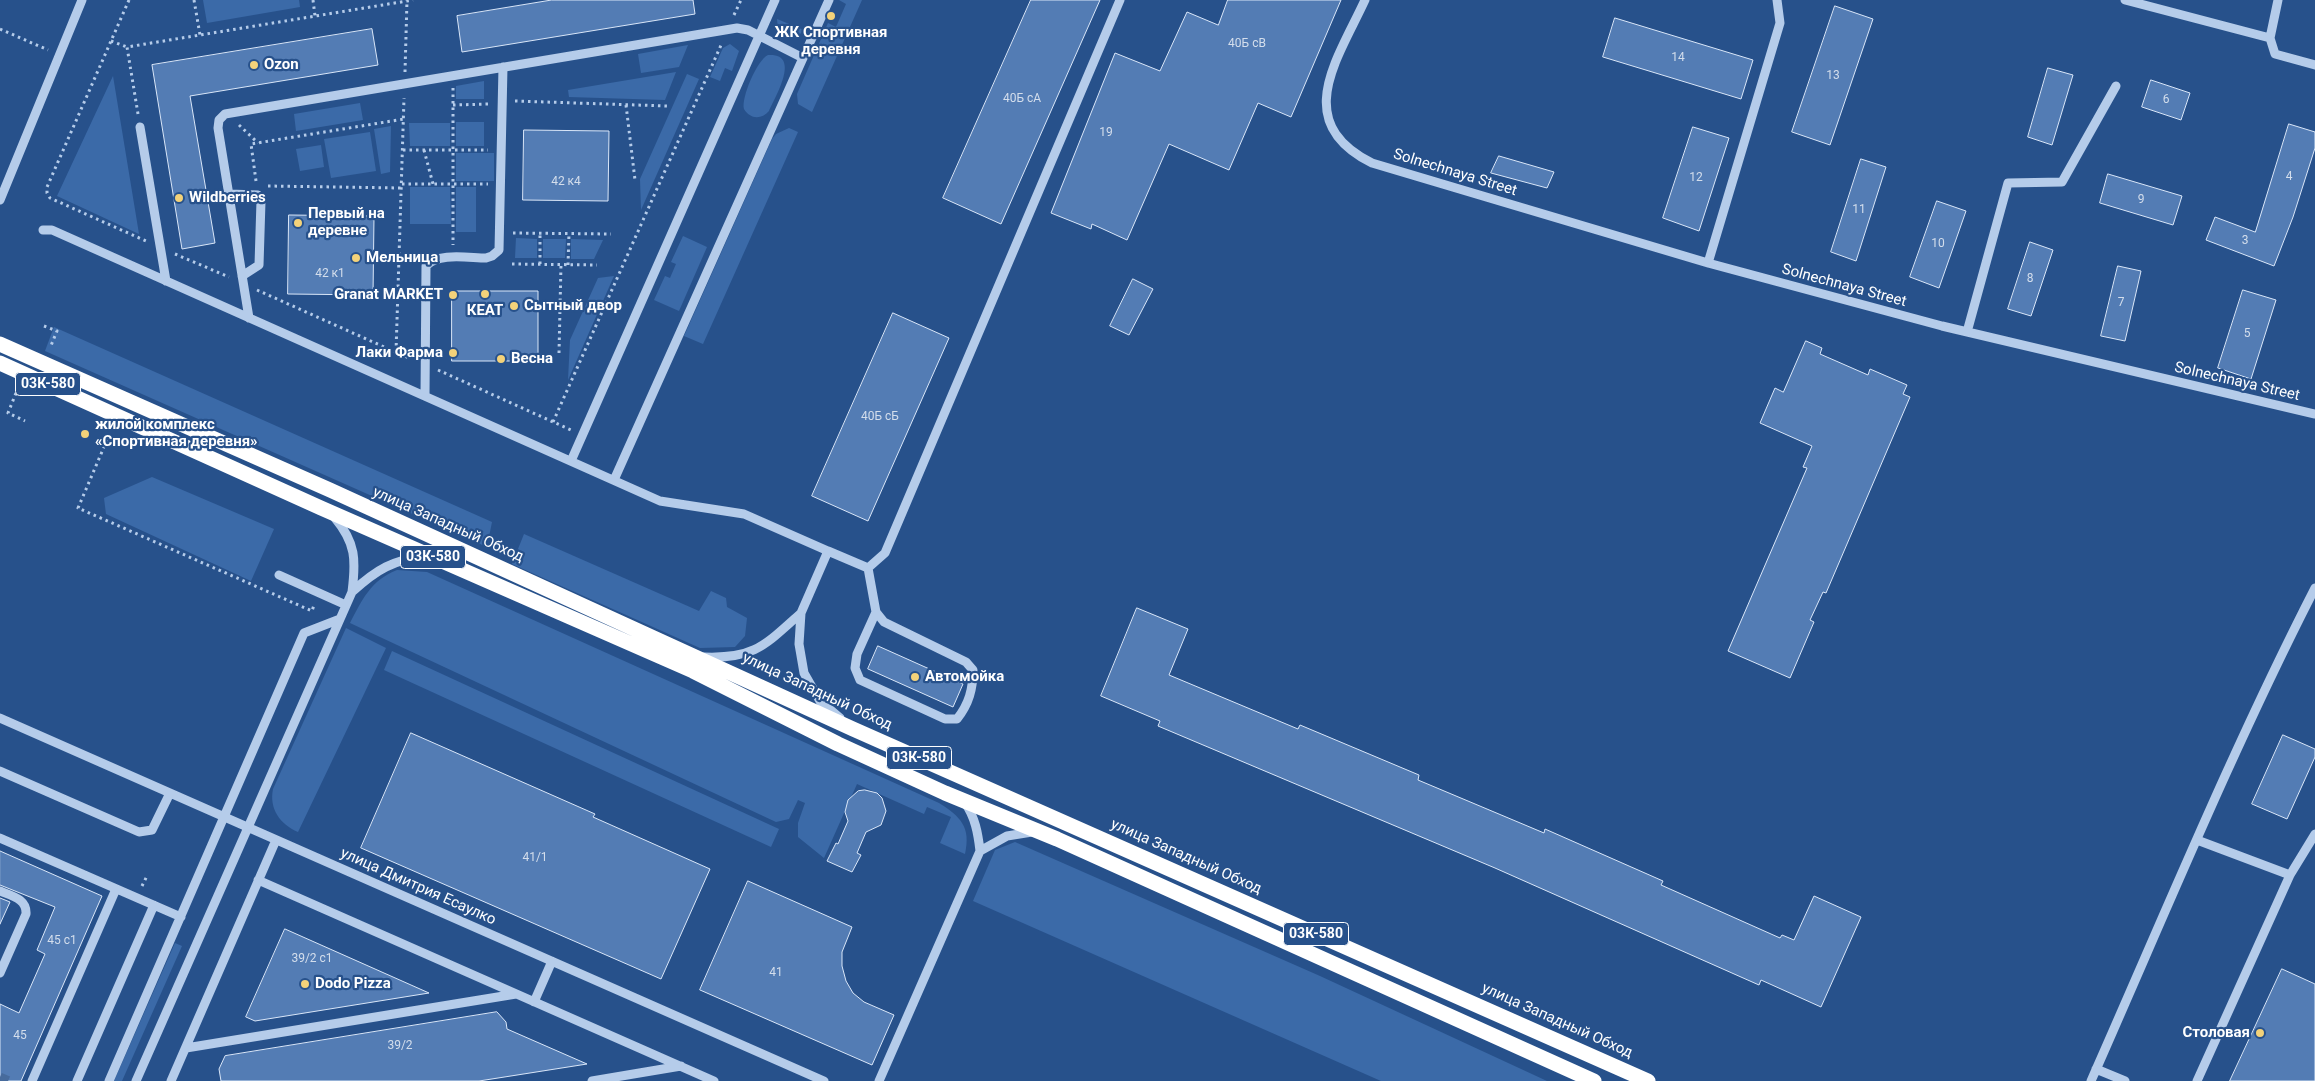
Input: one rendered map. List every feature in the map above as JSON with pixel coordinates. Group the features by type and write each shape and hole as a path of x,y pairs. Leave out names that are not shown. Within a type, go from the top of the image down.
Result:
{"highway":[{"name":"улица Западный Обход","path":"0,344 700,657 853,729 1648,1081"},
{"name":"03К-580","path":"0,363 331,512 693,671 838,744 1038,831 1594,1081"}],"street":[{"path":"0,200 3,187 82,0"},
{"path":"571,461 775,0"},
{"path":"614,480 829,0"},
{"path":"868,568 885,553 1120,0"},
{"name":"Solnechnaya Street","path":"1365,0 1327,84 1325,104 1330,123 1341,140 1353,153 1372,163 1708,263 1967,332 2315,414"},
{"path":"1708,263 1780,23 1777,0"},
{"path":"2125,0 2270,38"},
{"path":"2278,0 2270,38 2275,54 2315,65"},
{"path":"249,318 218,128 219,120 225,114 743,28 803,58"},
{"path":"425,396 426,266 431,260 486,258 499,250 502,67"},
{"path":"1967,332 2008,182 2062,182 2116,86"},
{"path":"140,127 166,281"},
{"path":"229,194 259,196 261,201 260,260 256,268 243,280"},
{"path":"43,230 52,230 660,501 744,514 868,568"},
{"path":"136,1081 352,592 356,566 354,548 345,529 331,512"},
{"path":"828,551 801,613 799,644 804,673 820,701 853,729"},
{"path":"352,592 370,576 392,562 429,555"},
{"path":"868,568 876,612 884,622 966,662 973,670 974,688 965,709 957,719 945,718 860,680 855,668 857,654 876,612"},
{"path":"279,576 346,605"},
{"path":"2091,1081 2197,840 2291,634 2315,588"},
{"path":"700,657 730,658 763,647 801,613"},
{"path":"109,1081 304,634 340,619"},
{"name":"улица Дмитрия Есаулко","path":"0,718 824,1081"},
{"path":"0,771 139,832 152,830 170,793"},
{"path":"879,1081 980,851 977,831 971,812 964,800"},
{"path":"980,851 1007,836 1038,831"},
{"path":"2197,1081 2290,875 2315,834"},
{"path":"0,838 181,917"},
{"path":"171,1081 276,840"},
{"path":"2197,840 2290,875"},
{"path":"258,880 714,1081"},
{"path":"32,1081 116,889"},
{"path":"0,891 20,900 24,904 26,914 0,973"},
{"path":"77,1081 154,906"},
{"path":"534,1002 552,961"},
{"path":"186,1048 517,994"},
{"path":"592,1081 681,1066"},
{"path":"2096,1068 2125,1081"},
{"path":"691,1071 693,1081"}],"path":[{"path":"129,0 46,187 50,198 160,247 243,280 396,352 573,431"},
{"path":"194,0 200,35"},
{"path":"313,0 315,16"},
{"path":"396,352 407,0"},
{"path":"111,41 127,47 413,0"},
{"path":"553,422 741,0"},
{"path":"0,29 58,54"},
{"path":"127,47 140,127"},
{"path":"453,75 453,258"},
{"path":"515,102 667,106"},
{"path":"453,105 502,104"},
{"path":"626,105 635,180"},
{"path":"225,114 259,143"},
{"path":"259,196 251,144 404,119"},
{"path":"402,150 501,150"},
{"path":"424,150 433,184"},
{"path":"257,186 501,184"},
{"path":"513,232 611,234"},
{"path":"540,233 540,264"},
{"path":"568,233 568,265"},
{"path":"512,264 597,265"},
{"path":"559,353 560,264"},
{"path":"44,326 56,331 50,349"},
{"path":"16,393 8,413 25,421"},
{"path":"107,440 78,508 312,611 319,593"}],"shaded area":[{"path":"203,0 299,0 300,7 207,23"},
{"path":"839,0 862,0 812,112 798,104 797,94 828,23 836,27 846,4"},
{"path":"777,19 804,30 796,38 786,36 778,30"},
{"path":"730,44 739,51 732,71 725,68 720,81 710,77 723,48"},
{"path":"688,45 679,67 641,73 638,54"},
{"path":"768,55 778,56 783,61 785,68 784,77 769,111 763,116 756,117 749,115 744,109 745,97 755,71"},
{"path":"676,72 665,100 569,97 568,90"},
{"path":"687,74 699,79 641,210 640,179"},
{"path":"113,76 139,234 57,196"},
{"path":"484,81 484,99 456,99 456,86"},
{"path":"360,103 363,120 296,131 294,114"},
{"path":"456,122 484,122 484,146 456,146"},
{"path":"409,123 450,123 450,146 410,146"},
{"path":"391,126 390,172 381,174 374,129"},
{"path":"789,128 798,132 703,344 684,336 772,139 776,134"},
{"path":"370,132 376,171 331,178 324,139"},
{"path":"321,145 324,167 300,171 296,149"},
{"path":"456,153 494,153 494,181 456,181"},
{"path":"410,187 450,187 451,224 410,224"},
{"path":"456,187 476,187 476,232 456,232"},
{"path":"683,236 707,247 679,311 654,300 665,276 670,278 676,264 671,262"},
{"path":"516,238 537,239 537,258 515,258"},
{"path":"543,239 566,239 565,258 543,258"},
{"path":"571,239 603,240 594,259 571,259"},
{"path":"614,276 568,380 570,340 598,278"},
{"path":"54,327 492,522 487,547 45,351"},
{"path":"152,477 274,529 251,581 106,514 104,498"},
{"path":"524,534 699,611 711,591 726,598 727,607 747,618 745,636 735,647 700,648 512,564"},
{"path":"397,570 427,572 939,803 953,813 962,824 967,837 965,854 940,843 951,817 927,807 924,814 857,784 824,858 798,837 798,823 805,803 798,800 789,819 776,822 350,623 363,599 374,585 380,579"},
{"path":"346,628 386,648 298,832 286,825 277,815 273,803 273,789"},
{"path":"392,651 779,829 771,847 384,670"},
{"path":"1015,842 1320,976 1547,1081 1381,1081 973,901 995,850"},
{"path":"175,943 182,946 122,1081 114,1081"}],"building":[{"path":"552,0 693,0 695,14 462,52 457,16"},
{"path":"1031,0 1100,0 1001,224 943,198"},
{"path":"1228,0 1341,0 1291,117 1258,103 1229,170 1169,144 1127,240 1092,224 1091,229 1051,213 1115,53 1160,71 1187,12 1218,25"},
{"path":"1835,6 1873,19 1830,145 1792,132"},
{"path":"1615,18 1753,60 1741,99 1603,57"},
{"path":"372,29 378,65 190,96 215,243 182,249 152,65"},
{"path":"2048,68 2073,75 2052,145 2028,137"},
{"path":"2151,80 2190,93 2181,120 2142,107"},
{"path":"2289,124 2315,132 2315,148 2293,217 2274,266 2206,240 2215,217 2255,232"},
{"path":"1693,127 1729,138 1699,231 1663,218"},
{"path":"524,130 609,131 608,201 523,200"},
{"path":"1499,156 1554,172 1547,188 1491,173"},
{"path":"1861,159 1886,167 1856,261 1831,252"},
{"path":"2108,174 2182,196 2173,225 2100,203"},
{"path":"1937,201 1966,211 1939,288 1910,277"},
{"path":"289,215 374,216 373,295 288,294"},
{"path":"2030,242 2053,250 2031,316 2008,309"},
{"path":"2118,266 2141,271 2125,341 2101,336"},
{"path":"1133,279 1153,289 1129,335 1110,326"},
{"path":"2243,290 2276,300 2251,379 2218,368"},
{"path":"452,291 538,291 538,361 452,361"},
{"path":"893,313 949,338 868,521 812,496"},
{"path":"1806,341 1822,348 1820,354 1868,375 1870,369 1907,385 1903,394 1910,397 1826,593 1823,592 1810,620 1814,622 1790,678 1728,651 1807,468 1803,467 1812,446 1760,423 1775,388 1783,392"},
{"path":"1137,608 1188,629 1169,675 1298,729 1300,725 1419,775 1418,780 1544,833 1545,829 1663,881 1661,885 1780,938 1782,935 1794,940 1814,896 1861,917 1821,1007 1761,980 1759,985 1495,868 1158,726 1160,721 1101,696"},
{"name":"Автомойка","path":"878,646 963,684 953,707 868,669"},
{"path":"411,733 595,814 593,817 710,869 661,979 361,848"},
{"path":"2283,735 2315,749 2315,757 2287,819 2252,804"},
{"path":"865,790 877,793 882,798 886,811 881,825 866,832 857,853 861,855 852,872 827,861 836,843 838,844 848,821 845,812 848,800 858,791"},
{"path":"0,851 102,896 21,1081 0,1081 0,1004 19,1013 45,954 37,950 55,907 0,885"},
{"path":"748,881 852,927 842,952 842,966 846,981 853,993 864,1002 894,1015 872,1065 700,990"},
{"path":"0,898 10,902 0,924"},
{"path":"285,929 429,993 255,1021 246,1017"},
{"path":"2282,969 2315,984 2315,1081 2230,1081"},
{"path":"497,1012 506,1022 507,1029 587,1064 479,1081 221,1081 219,1069 225,1056"}],"tunnel":[{"path":"0,1077 9,1081"}],"place":[{"name":"ЖК Спортивная деревня","path":"831,16"},
{"name":"Ozon","path":"254,65"},
{"name":"Wildberries","path":"179,198"},
{"name":"Первый на деревне","path":"298,223"},
{"name":"Мельница","path":"356,258"},
{"name":"КЕАТ","path":"485,294"},
{"name":"Granat MARKET","path":"453,295"},
{"name":"Сытный двор","path":"514,306"},
{"name":"Лаки Фарма","path":"453,353"},
{"name":"Весна","path":"501,359"},
{"name":"жилой комплекс «Спортивная деревня»","path":"85,434"},
{"name":"Автомойка","path":"915,677"},
{"name":"Dodo Pizza","path":"305,984"},
{"name":"Столовая","path":"2260,1033"}]}
